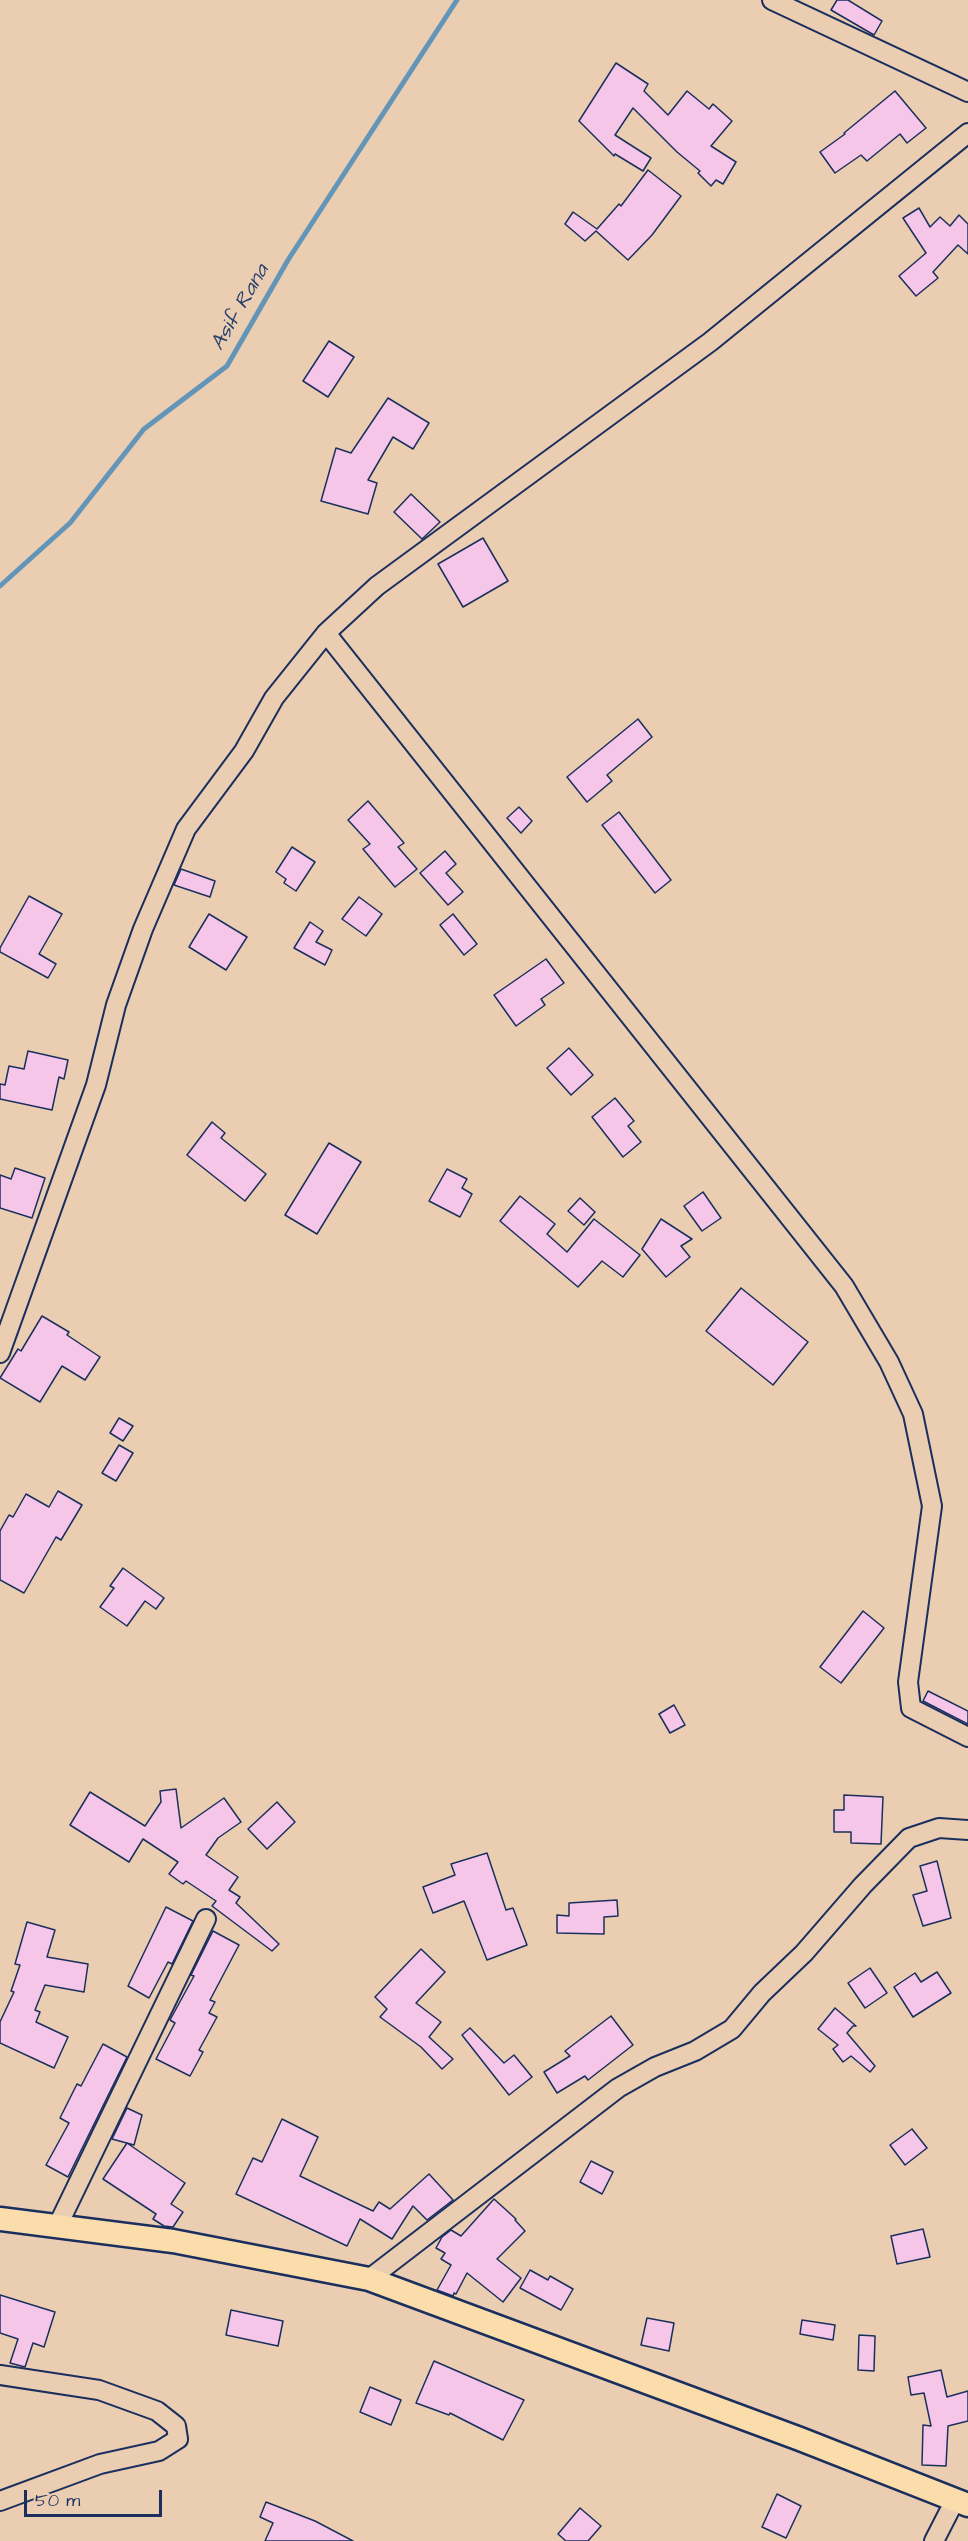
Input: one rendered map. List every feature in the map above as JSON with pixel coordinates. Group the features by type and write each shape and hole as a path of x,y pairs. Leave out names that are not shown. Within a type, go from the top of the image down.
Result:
{"main road":[{"path":"0,2219 173,2241 369,2279 800,2439 961,2502"}],"street":[{"path":"772,0 968,92"},
{"path":"0,1353 96,1085 116,1005 143,929 186,829 243,751 274,698 326,633 377,586 710,342 968,133"},
{"path":"326,633 844,1286 889,1362 913,1414 932,1506 908,1682 911,1708 968,1737"},
{"path":"369,2279 618,2088 732,2029 762,1993 804,1953 863,1885 909,1838 939,1828 968,1830"},
{"path":"58,2225 206,1919"},
{"path":"0,2374 99,2390 157,2411 176,2426 178,2439 159,2451 100,2464 0,2501"},
{"path":"934,2541 961,2502"}],"building":[{"path":"837,0 848,0 882,21 874,35 831,10"},
{"path":"616,63 648,84 644,91 668,115 687,91 709,109 713,104 732,121 711,146 736,162 723,184 716,180 711,186 698,173 700,171 677,152 633,108 615,135 651,158 643,171 615,154 614,156 579,121"},
{"path":"895,91 926,128 907,143 900,134 867,161 861,155 835,173 820,152 845,134"},
{"path":"648,170 681,196 652,235 628,260 596,231 585,241 565,224 573,212 597,229 619,204 621,206"},
{"path":"919,208 930,227 940,217 950,226 959,215 968,224 968,254 958,245 933,272 938,278 916,296 899,276 926,253 903,218"},
{"path":"329,341 354,357 328,397 303,381"},
{"path":"388,398 429,423 413,449 393,437 368,480 377,483 368,514 321,501 336,448 351,453"},
{"path":"411,494 440,522 422,539 394,512"},
{"path":"483,538 508,581 463,607 438,564"},
{"path":"638,719 652,737 607,775 612,781 587,802 567,777"},
{"path":"368,801 404,843 398,847 417,869 395,887 363,849 370,844 348,820"},
{"path":"519,807 532,821 521,833 507,818"},
{"path":"619,812 671,880 655,893 602,825"},
{"path":"292,847 315,862 296,891 284,883 286,879 276,872"},
{"path":"445,851 456,864 446,873 463,892 448,905 420,873"},
{"path":"181,869 215,881 210,897 174,885"},
{"path":"29,896 62,914 39,954 56,964 48,978 0,952 0,948"},
{"path":"359,897 382,914 366,936 342,919"},
{"path":"209,914 247,937 226,970 189,947"},
{"path":"453,914 477,944 464,955 440,925"},
{"path":"310,922 323,931 316,942 332,950 325,965 294,948"},
{"path":"546,959 564,983 541,999 545,1005 516,1026 494,995"},
{"path":"569,1048 593,1075 571,1095 547,1068"},
{"path":"28,1051 68,1060 64,1079 59,1077 52,1110 0,1099 0,1084 5,1085 9,1066 24,1069"},
{"path":"615,1098 634,1121 628,1126 641,1142 623,1157 592,1117"},
{"path":"212,1122 225,1133 221,1138 266,1174 245,1201 187,1155"},
{"path":"329,1143 361,1162 317,1234 285,1215"},
{"path":"15,1168 45,1178 32,1218 0,1208 0,1175 11,1179"},
{"path":"447,1169 467,1179 462,1188 472,1194 460,1217 429,1201"},
{"path":"703,1192 721,1218 702,1231 684,1206"},
{"path":"520,1196 555,1224 547,1234 567,1252 594,1219 640,1255 623,1277 602,1261 578,1287 500,1221"},
{"path":"580,1198 595,1212 584,1225 568,1211"},
{"path":"661,1219 692,1239 681,1246 690,1257 666,1277 642,1249"},
{"path":"741,1288 808,1342 773,1385 706,1331"},
{"path":"42,1316 69,1332 67,1335 100,1357 85,1380 62,1366 40,1402 0,1378 18,1349 21,1351"},
{"path":"119,1418 133,1426 123,1441 110,1433"},
{"path":"119,1445 133,1453 116,1481 102,1473"},
{"path":"58,1491 82,1505 61,1540 56,1537 24,1593 0,1580 0,1531 9,1515 13,1517 26,1494 49,1507"},
{"path":"123,1568 164,1598 156,1609 145,1601 127,1626 100,1607 114,1588 110,1586"},
{"path":"863,1611 884,1628 841,1683 820,1667"},
{"path":"928,1691 968,1711 968,1724 923,1701"},
{"path":"674,1705 685,1725 670,1733 659,1714"},
{"path":"176,1789 181,1828 224,1798 241,1822 218,1838 206,1855 238,1877 229,1890 240,1897 236,1903 279,1944 272,1951 212,1906 216,1901 186,1881 183,1884 169,1874 178,1862 143,1839 129,1862 70,1825 90,1792 145,1826 161,1802 160,1791"},
{"path":"844,1795 883,1797 881,1844 851,1843 851,1832 834,1832 834,1810 844,1810"},
{"path":"277,1802 295,1822 267,1849 248,1829"},
{"path":"487,1853 506,1910 513,1908 527,1945 487,1960 464,1901 433,1913 423,1887 455,1875 451,1864"},
{"path":"937,1861 951,1918 923,1926 913,1895 927,1891 920,1866"},
{"path":"617,1900 618,1916 604,1917 604,1934 557,1933 557,1915 569,1916 569,1903"},
{"path":"166,1907 193,1921 172,1964 168,1962 149,1998 128,1986"},
{"path":"27,1922 55,1930 47,1957 88,1964 84,1992 45,1985 35,2010 40,2012 36,2022 68,2037 54,2068 0,2043 0,2022 14,1992 11,1991 20,1965 15,1964"},
{"path":"213,1931 239,1945 210,2000 215,2002 209,2013 217,2017 199,2050 203,2052 190,2076 156,2059 175,2023 170,2020 194,1976 191,1975"},
{"path":"421,1949 445,1972 416,2003 441,2022 429,2037 453,2059 442,2069 421,2047 380,2017 387,2009 375,1997"},
{"path":"870,1968 887,1993 865,2008 848,1983"},
{"path":"937,1972 951,1993 913,2017 894,1987 915,1973 921,1982"},
{"path":"835,2008 856,2026 853,2026 847,2033 875,2066 870,2072 851,2056 843,2062 833,2049 838,2045 818,2029"},
{"path":"611,2016 633,2045 588,2080 585,2076 557,2093 544,2072 570,2056 565,2051"},
{"path":"470,2028 504,2063 514,2055 532,2077 509,2095 462,2035"},
{"path":"103,2044 127,2057 68,2177 46,2165 69,2123 60,2118 77,2084 81,2086"},
{"path":"127,2108 142,2115 134,2145 112,2139"},
{"path":"282,2119 318,2137 300,2176 373,2211 379,2202 390,2209 429,2174 453,2200 427,2220 413,2206 392,2239 360,2219 347,2246 236,2194 253,2158 262,2162"},
{"path":"912,2129 927,2148 905,2165 890,2145"},
{"path":"127,2143 185,2183 171,2204 183,2212 173,2227 164,2226 153,2219 156,2214 103,2179"},
{"path":"591,2161 613,2172 602,2194 580,2182"},
{"path":"494,2199 516,2219 525,2231 497,2259 521,2278 503,2302 467,2273 453,2296 437,2290 451,2265 441,2259 445,2253 436,2248 442,2237 451,2230 461,2236"},
{"path":"923,2229 930,2257 897,2264 891,2236"},
{"path":"530,2270 548,2280 550,2276 573,2289 561,2310 520,2288"},
{"path":"0,2295 55,2312 44,2347 33,2343 25,2367 10,2363 18,2339 0,2333"},
{"path":"231,2310 283,2321 278,2346 226,2335"},
{"path":"647,2318 674,2323 669,2351 641,2345"},
{"path":"802,2320 835,2325 833,2340 800,2334"},
{"path":"859,2335 875,2336 874,2371 858,2370"},
{"path":"434,2361 524,2400 503,2440 450,2413 449,2415 416,2403"},
{"path":"941,2370 947,2397 968,2391 968,2421 948,2426 946,2466 922,2465 923,2425 931,2426 924,2393 911,2395 908,2377"},
{"path":"370,2387 401,2400 391,2425 360,2412"},
{"path":"777,2494 801,2506 786,2538 762,2527"},
{"path":"266,2502 315,2521 353,2541 265,2541 273,2523 260,2517"},
{"path":"580,2508 601,2526 588,2541 566,2541 558,2534"}],"waterway":[{"name":"Asif Rana","path":"0,586 70,523 144,429 227,366 288,260 457,0"}]}
